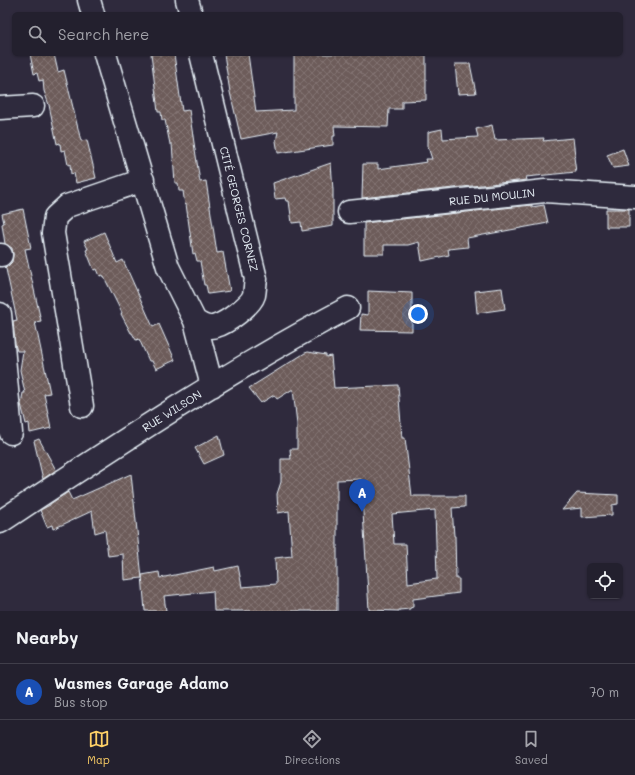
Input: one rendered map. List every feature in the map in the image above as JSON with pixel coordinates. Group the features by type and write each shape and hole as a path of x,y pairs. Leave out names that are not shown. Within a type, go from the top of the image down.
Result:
{"street":[{"path":"89,0 92,12"},
{"path":"187,0 190,12"},
{"path":"106,56 168,267 195,321 212,386"},
{"name":"CITÉ GEORGES CORNEZ","path":"195,321 204,326 216,327 237,314 248,305 254,295 256,279 201,56"},
{"path":"0,108 33,106"},
{"path":"82,406 54,233 55,217 68,206 143,180"},
{"name":"RUE DU MOULIN","path":"348,212 545,191 635,197"},
{"name":"RUE WILSON","path":"0,522 212,386 308,329 348,308"},
{"path":"2,328 11,433"}],"building":[{"path":"30,56 54,56 58,72 64,70 81,141 87,140 96,178 76,183 74,173 71,174 70,164 68,165 65,150 61,151 60,143 57,144 49,105 44,91 43,80 39,81 37,73 34,74"},
{"path":"151,56 174,56 182,111 189,110 200,182 206,181 217,253 223,252 230,291 208,294 206,285 204,285 200,261 197,261 195,253 193,254 183,191 179,191 178,183 175,183 172,144 170,144 165,120 162,120 161,112 158,112"},
{"path":"224,56 248,56 256,112 294,110 294,56 426,56 426,100 402,101 402,109 389,109 388,127 334,126 335,136 333,136 333,145 278,153 276,141 278,132 241,139 230,92"},
{"path":"455,64 470,64 476,93 458,94"},
{"path":"492,125 495,140 544,138 543,141 573,138 576,172 526,177 527,180 362,198 363,164 378,164 378,169 427,162 426,159 432,159 428,147 428,132 442,129 443,139 478,137 476,129"},
{"path":"623,149 629,166 613,168 607,155"},
{"path":"331,163 333,226 302,231 301,222 292,223 289,201 286,201 285,198 275,199 273,183"},
{"path":"532,205 532,207 544,205 548,223 467,238 468,247 448,249 449,255 422,261 419,242 408,245 384,245 384,254 364,254 364,223"},
{"path":"23,209 31,248 25,249 41,321 35,322 50,393 44,394 51,428 30,433 29,423 26,424 21,404 23,393 25,393 20,370 23,351 17,351 15,344 13,321 17,320 6,269 4,267 8,266 12,262 13,255 12,248 5,244 2,224 4,223 2,214"},
{"path":"606,209 629,209 629,227 606,227"},
{"path":"104,232 117,263 123,260 153,327 159,324 175,360 156,369 152,361 149,361 139,339 136,340 131,333 103,275 100,276 97,269 94,270 86,250 88,249 84,241"},
{"path":"502,288 505,309 477,313 475,291"},
{"path":"368,291 412,293 412,331 360,330 361,314 368,315"},
{"path":"308,352 326,355 326,357 331,356 334,388 398,385 402,438 405,438 412,496 465,496 465,507 452,508 455,536 456,579 459,579 459,593 413,599 413,607 410,609 399,611 369,610 361,479 337,480 337,611 214,611 213,591 164,596 166,611 145,611 142,575 159,572 160,578 214,567 215,571 238,566 242,587 276,584 275,558 292,556 289,511 278,513 277,494 281,482 281,459 291,459 290,449 297,449 297,424 293,389 277,399 274,395 261,403 249,388","holes":["435,510 437,579 408,583 406,544 394,544 392,514"]},
{"path":"219,435 224,455 204,464 195,448"},
{"path":"39,439 56,470 43,479 34,441"},
{"path":"131,474 142,578 124,580 123,554 108,556 105,530 95,533 92,511 53,529 52,525 47,527 40,510 50,505 68,492 72,500"},
{"path":"577,493 618,495 618,504 612,505 612,515 582,517 582,508 562,510"}],"place":[{"name":"Wasmes Garage Adamo","path":"362,512"}]}
